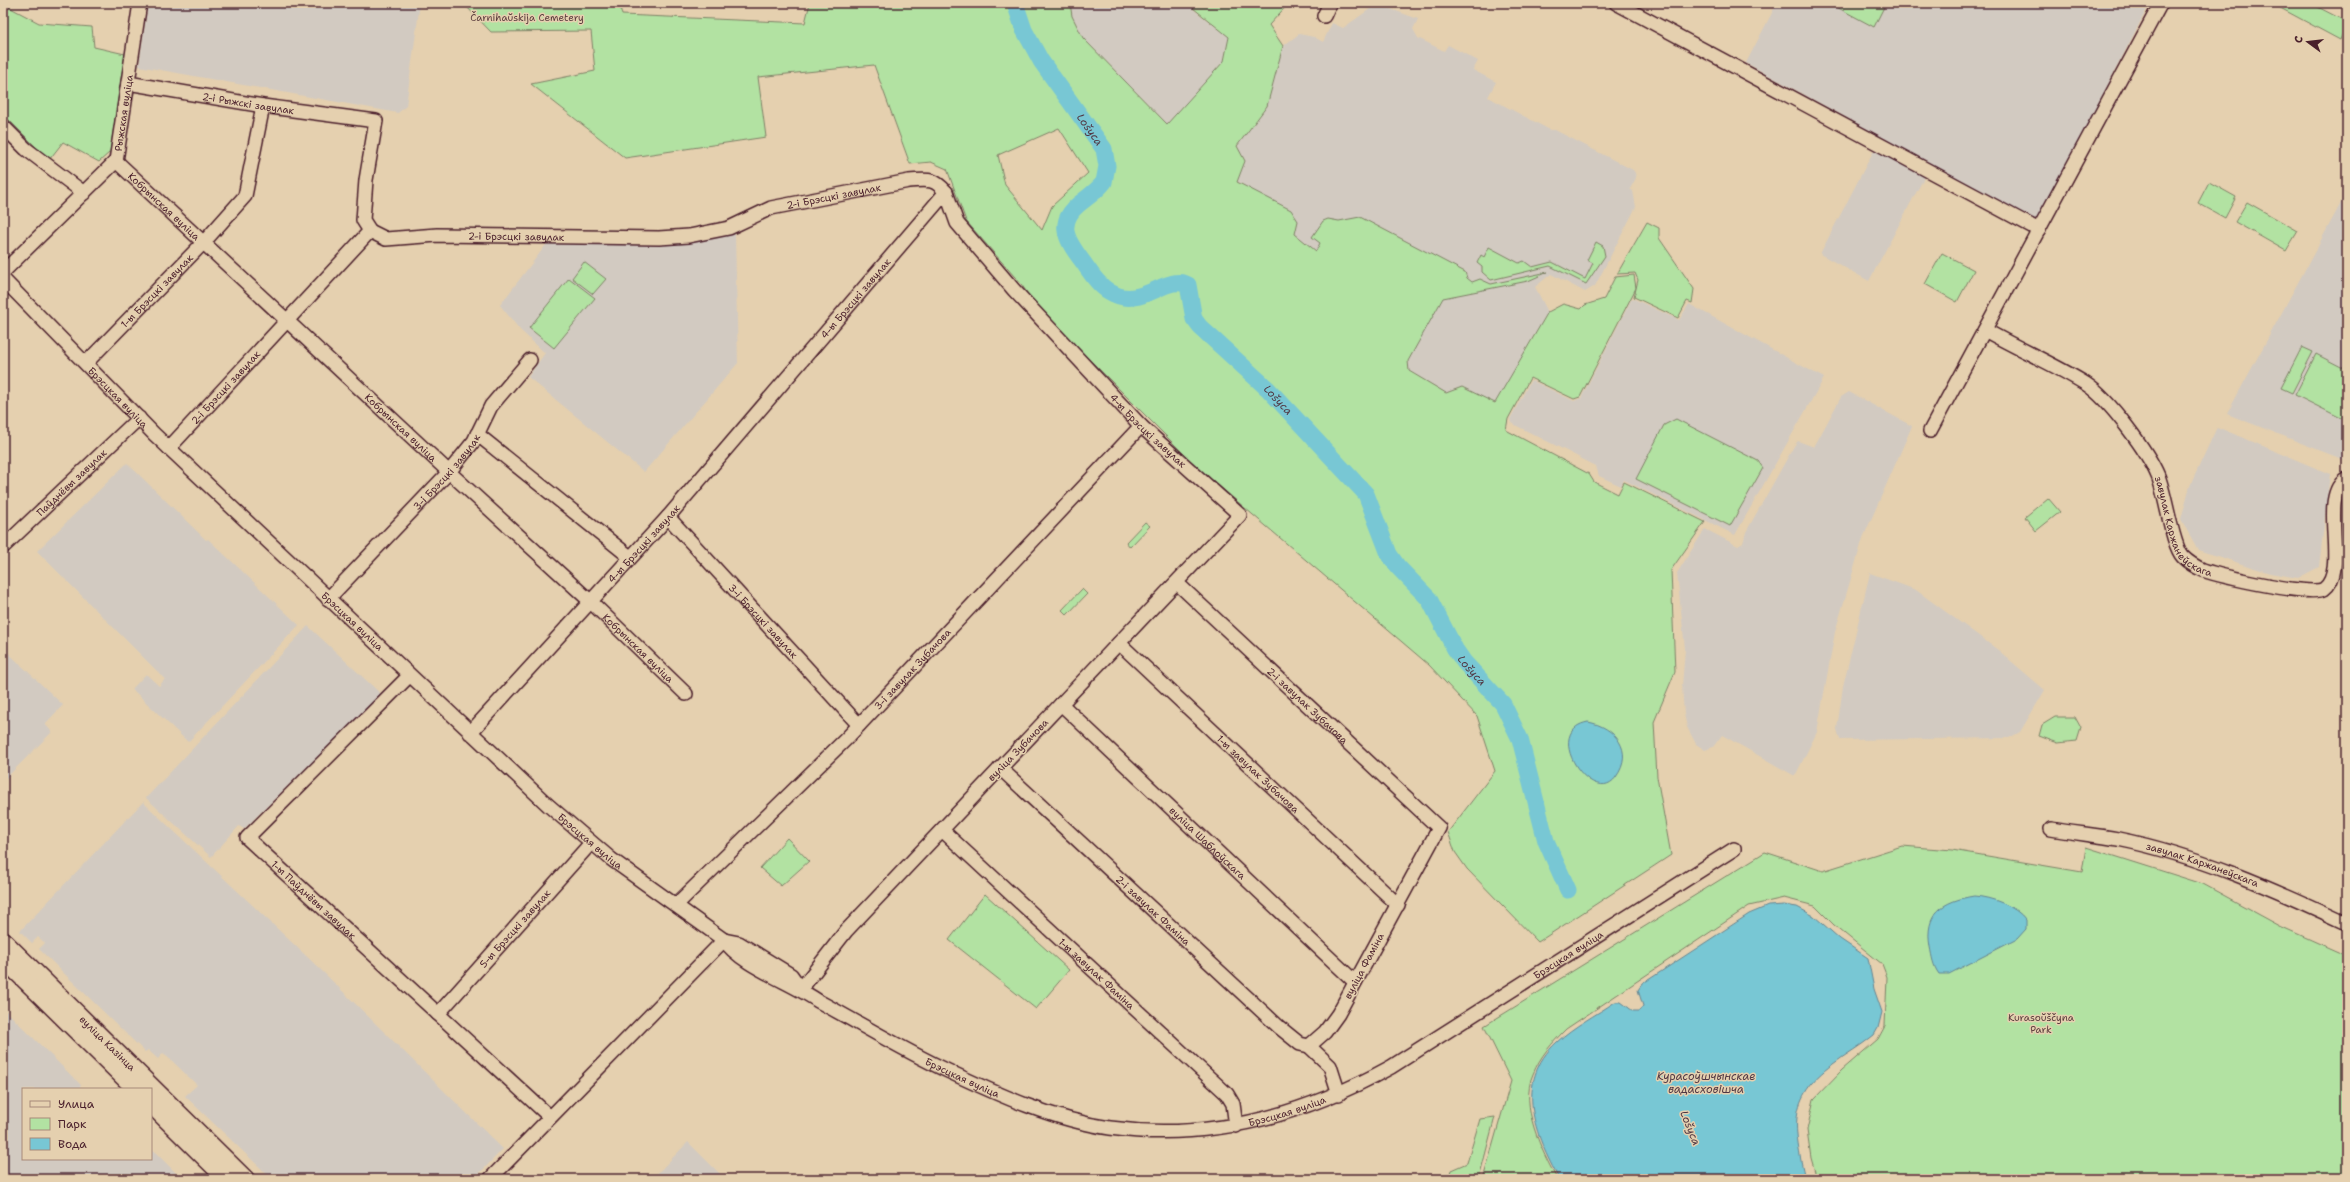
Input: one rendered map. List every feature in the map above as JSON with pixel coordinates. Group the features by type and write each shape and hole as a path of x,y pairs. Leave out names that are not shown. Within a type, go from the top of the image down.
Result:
{"main road":[{"name":"вуліца Казінца","path":"3,940 8,957 134,1088"},
{"name":"вуліца Казінца","path":"8,957 148,1088"},
{"name":"вуліца Казінца","path":"152,1091 246,1179"},
{"path":"152,1106 226,1179"}],"street":[{"name":"Рыжская вуліца","path":"3,272 116,161 140,3"},
{"path":"1324,16 1330,3"},
{"path":"1616,3 2039,230"},
{"path":"1930,431 2161,3"},
{"name":"2-і Рыжскі завулак","path":"128,82 262,106 376,121 366,180 363,220 370,231"},
{"name":"1-ы Брэсцкі завулак","path":"86,363 204,242 245,196 262,106"},
{"path":"3,126 26,150 84,193"},
{"name":"Кобрынская вуліца","path":"116,161 449,472 590,601 686,694"},
{"name":"2-і Брэсцкі завулак","path":"169,448 370,231 386,239 437,235 667,238 689,236 729,228 771,208 909,181 932,180 938,183 946,192"},
{"name":"4-ы Брэсцкі завулак","path":"470,733 668,517 946,192 957,223 1014,290 1141,426 1240,515"},
{"name":"Брэсцкая вуліца","path":"3,279 169,448 409,676 591,843 724,940 739,943 791,975 801,989 818,1001 947,1071 1037,1108 1111,1128 1172,1132 1236,1126 1307,1107 1339,1094 1391,1067 1734,849"},
{"name":"завулак Каржанеўскага","path":"1985,330 2088,385 2116,413 2153,464 2165,493 2177,547 2182,556 2203,570 2296,590 2323,590 2331,583 2336,571 2336,504 2340,486 2347,479"},
{"path":"477,434 491,406 530,360"},
{"name":"Паўднёвы завулак","path":"3,546 139,418"},
{"name":"3-і завулак Зубачова","path":"676,905 859,724 1141,426"},
{"name":"3-і Брэсцкі завулак","path":"328,599 449,472 474,441 477,434 630,557"},
{"name":"вуліца Зубачова","path":"801,989 846,931 1240,515"},
{"name":"3-і Брэсцкі завулак","path":"668,517 859,724"},
{"name":"2-і завулак Зубачова","path":"1177,583 1438,828"},
{"name":"1-ы завулак Зубачова","path":"1119,643 1398,905"},
{"name":"1-ы Паўднёвы завулак","path":"409,676 247,838 550,1117"},
{"name":"вуліца Шаблоўскага","path":"1061,704 1354,982"},
{"name":"2-і завулак Фаміна","path":"1000,768 1279,1028 1300,1044 1309,1046"},
{"name":"вуліца Фаміна","path":"1309,1046 1325,1032 1338,1014 1354,982 1398,905 1438,828"},
{"name":"1-ы завулак Фаміна","path":"942,830 1227,1094 1233,1104 1236,1126"},
{"name":"завулак Каржанеўскага","path":"2051,830 2119,840 2188,858 2222,870 2347,923"},
{"name":"5-ы Брэсцкі завулак","path":"438,1014 591,843"},
{"path":"490,1179 724,940"},
{"path":"1309,1046 1330,1066 1339,1094"}],"shaded area":[{"path":"148,3 420,3 406,106 398,113 139,66"},
{"path":"1070,3 1197,3 1193,9 1229,37 1224,61 1167,124 1083,38 1072,16"},
{"path":"1777,3 2150,3 2040,216 2034,220 1746,63"},
{"path":"1377,4 1418,19 1413,29 1418,38 1444,51 1448,45 1478,61 1473,70 1496,82 1488,97 1550,130 1555,130 1633,170 1635,173 1636,178 1630,189 1633,191 1636,207 1595,286 1585,292 1551,274 1535,287 1548,312 1495,403 1462,387 1446,393 1409,371 1408,361 1285,267 1298,221 1237,181 1245,161 1237,146 1267,106 1283,46 1299,34 1314,37 1323,42 1332,23 1343,28"},
{"path":"1874,150 1925,176 1869,281 1820,254"},
{"path":"2347,192 2347,461 2227,414"},
{"path":"735,234 738,363 644,472 528,377 545,353 520,330 500,305 549,241 701,239"},
{"path":"1632,298 1679,320 1689,304 1824,378 1735,535 1624,480 1621,486 1599,476 1596,466 1511,423 1510,419 1531,380 1574,401 1581,398"},
{"path":"1849,392 1912,426 1863,538 1835,632 1817,732 1795,776 1722,735 1713,747 1705,750 1696,744 1687,727 1684,714 1682,686 1685,649 1677,573 1705,529 1738,546 1743,543 1746,532 1794,446 1798,441 1814,447 1841,397"},
{"path":"2217,427 2330,474 2319,567 2298,578 2270,573 2198,550 2181,519 2190,486"},
{"path":"127,463 206,540 208,539 299,625 188,742 132,689 146,674 159,686 165,679 37,551"},
{"path":"1870,573 1916,590 1998,650 2045,690 2020,732 2009,738 1840,740 1837,729 1843,686"},
{"path":"308,626 381,694 244,829 239,826 211,857 146,798"},
{"path":"3,648 63,705 45,724 52,732 3,781"},
{"path":"143,802 320,969 503,1149 474,1179 272,1179 185,1096 197,1085 163,1053 158,1059 148,1050 145,1052 39,949 45,943 38,937 32,943 20,931"},
{"path":"3,1008 81,1085 80,1088 22,1088 22,1160 152,1160 152,1149 182,1179 3,1179"},
{"path":"688,1142 725,1179 652,1179"}],"green space":[{"name":"Čarnihaŭskija Cemetery","path":"463,3 619,3 622,15 805,23 810,3 1070,3 1072,16 1083,38 1167,124 1224,61 1229,37 1193,8 1197,3 1289,3 1269,25 1283,46 1267,106 1237,146 1245,161 1237,182 1291,210 1298,221 1295,234 1316,251 1320,243 1312,237 1323,221 1328,219 1339,221 1360,217 1465,272 1467,278 1472,282 1480,279 1491,284 1548,272 1528,281 1443,298 1408,361 1409,371 1446,393 1462,387 1495,403 1548,312 1563,304 1581,309 1585,305 1604,299 1615,277 1634,275 1636,288 1580,397 1574,399 1530,378 1508,419 1506,430 1589,474 1594,482 1618,494 1624,482 1705,522 1671,570 1675,672 1654,722 1657,777 1671,855 1538,942 1467,869 1455,852 1448,832 1495,771 1477,716 1429,665 1198,468 1037,307 1021,284 966,221 947,169 931,162 910,164 874,65 758,77 766,137 625,158 531,84 595,71 591,31 491,32","holes":["1059,128 1088,173 1052,206 1042,230 1005,185 998,155"]},
{"path":"1829,3 1886,3 1874,27"},
{"path":"2271,3 2310,3 2347,22 2340,40"},
{"path":"3,4 39,23 92,27 94,47 125,54 110,152 99,162 63,142 49,160 3,114"},
{"path":"2209,182 2236,197 2225,218 2198,203"},
{"path":"2247,202 2298,231 2286,251 2235,222"},
{"path":"1647,222 1659,228 1659,238 1694,289 1692,303 1687,301 1678,318 1634,297 1638,280 1635,273 1617,274"},
{"path":"1596,242 1603,246 1605,256 1586,284 1550,266 1491,280 1482,272 1482,267 1477,263 1481,255 1484,257 1489,247 1519,263 1524,261 1532,267 1552,262 1585,279 1593,263 1587,260"},
{"path":"1942,253 1974,270 1957,302 1925,284"},
{"path":"584,262 606,279 593,294 572,278"},
{"path":"569,278 595,298 554,348 529,328"},
{"path":"2302,347 2313,352 2292,393 2281,388"},
{"path":"2316,354 2347,370 2347,421 2295,395"},
{"path":"1676,419 1758,461 1763,468 1730,526 1636,479 1664,425"},
{"path":"2048,498 2060,512 2036,531 2025,517"},
{"path":"1145,522 1150,526 1130,547 1126,542"},
{"path":"1082,589 1087,594 1067,615 1062,610"},
{"path":"2055,717 2075,717 2081,728 2077,741 2058,743 2039,736 2042,725"},
{"path":"787,838 809,861 781,886 760,868"},
{"name":"Kurasoŭščyna Park","path":"1902,846 1952,850 2082,872 2086,847 2203,884 2280,926 2347,956 2347,1179 1817,1179 1811,1158 1807,1130 1814,1099 1842,1070 1878,1039 1885,1026 1887,977 1882,964 1834,925 1815,906 1784,898 1749,906 1566,1029 1539,1061 1529,1086 1530,1114 1534,1128 1545,1156 1557,1179 1483,1179 1511,1081 1484,1026 1765,852 1823,871"},
{"path":"985,894 1069,970 1036,1009 949,940"},
{"path":"1495,1117 1479,1178 1448,1179 1451,1170 1467,1163 1480,1119"}],"water":[{"path":"1588,722 1606,729 1614,735 1623,749 1621,767 1616,777 1606,784 1595,783 1584,776 1575,765 1570,752 1569,739 1574,728"},
{"path":"1974,896 1995,900 2016,910 2026,920 2026,929 2017,939 1949,974 1939,974 1934,965 1930,947 1930,925 1933,917 1945,905 1953,901"},
{"name":"Курасоўшчынскае вадасховішча","path":"1784,905 1797,907 1814,916 1840,939 1868,958 1874,989 1882,1012 1878,1028 1874,1035 1833,1064 1818,1077 1807,1089 1801,1102 1797,1116 1797,1130 1798,1145 1805,1179 1559,1179 1542,1145 1532,1109 1532,1091 1535,1074 1543,1058 1564,1036 1615,1002 1621,1002 1633,1011 1639,1011 1643,1006 1638,990 1642,984 1749,914 1768,906"}],"waterway":[{"name":"Lošyca","path":"1015,3 1024,30 1041,61 1104,149 1107,166 1104,182 1079,204 1067,219 1066,233 1073,247 1098,282 1110,292 1121,297 1143,295 1171,284 1180,283 1188,285 1194,319 1200,327 1268,389 1366,494 1389,554 1398,567 1429,599 1455,649 1464,662 1503,704 1520,739 1546,841 1568,890"}]}
